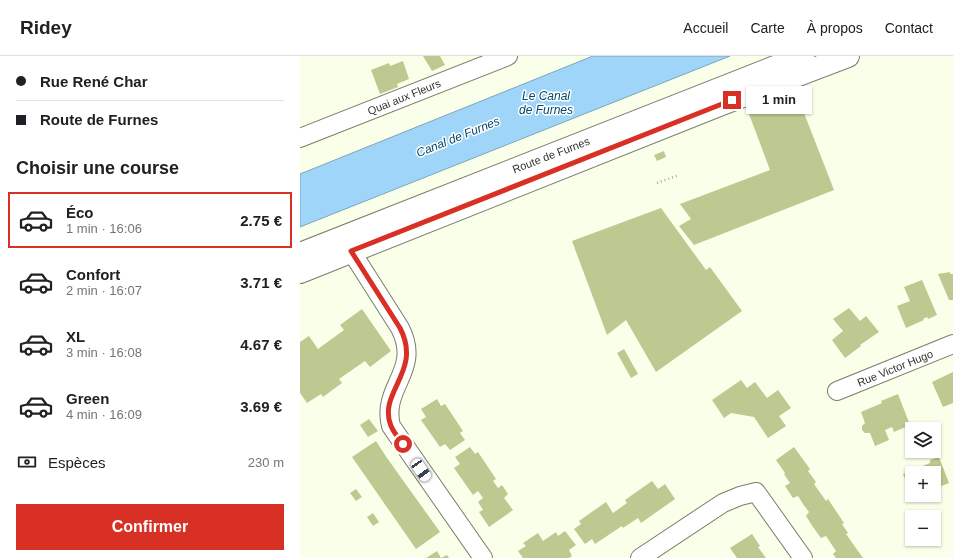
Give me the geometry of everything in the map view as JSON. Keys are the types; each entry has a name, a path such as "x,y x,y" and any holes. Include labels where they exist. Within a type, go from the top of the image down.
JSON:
{"main road":[{"name":"Route de Furnes","path":"300,272 348,244 803,56"},
{"name":"Route de Furnes","path":"300,254 348,244 848,56"}],"street":[{"name":"Quai aux Fleurs","path":"300,138 508,56"},
{"path":"348,244 400,328 406,341 405,369 390,402 389,414 391,426 483,558"},
{"name":"Rue Victor Hugo","path":"837,391 953,344"},
{"path":"640,558 723,502 756,492 803,558"}],"path":[{"path":"657,183 679,175"}],"water":[{"name":"Le Canal de Furnes","path":"593,56 730,56 300,227 300,174"}],"building":[{"path":"423,56 440,56 445,65 432,71"},
{"path":"403,61 409,79 397,84 398,87 380,94 371,70 389,63 390,66"},
{"path":"797,95 834,190 694,245 679,226 691,219 680,204 770,170 749,114"},
{"path":"664,151 666,157 657,161 654,155"},
{"path":"661,208 706,270 710,267 742,311 656,372 626,320 607,335 572,241"},
{"path":"950,272 950,274 953,274 953,300 949,300 938,274"},
{"path":"922,280 937,315 928,319 927,317 923,319 924,320 906,328 897,306 910,301 904,287"},
{"path":"849,308 860,321 866,316 879,332 860,345 861,346 845,358 832,340 843,331 833,319"},
{"path":"362,309 391,351 370,367 365,361 339,379 342,383 323,397 321,394 307,403 300,393 300,342 309,336 318,349 344,330 340,325"},
{"path":"624,349 638,374 631,378 617,353"},
{"path":"953,372 953,403 943,407 932,382"},
{"path":"741,380 747,388 755,382 767,398 778,390 791,408 779,416 786,426 768,438 754,417 731,413 724,418 712,400"},
{"path":"898,394 909,422 905,422 905,427 894,432 892,427 885,430 889,440 875,446 870,433 865,433 862,430 862,426 865,423 861,412 882,403 881,401"},
{"path":"437,399 441,406 445,404 463,431 460,433 465,440 450,450 445,444 440,447 421,420 426,417 421,409"},
{"path":"369,419 378,431 368,437 360,425"},
{"path":"376,441 440,532 416,549 352,457"},
{"path":"470,447 475,454 478,452 496,479 493,481 498,488 502,485 508,494 504,498 513,510 489,527 479,512 483,510 478,502 483,498 478,491 473,495 454,468 460,464 455,457"},
{"path":"794,447 810,469 808,471 816,482 814,484 826,501 828,499 844,523 842,524 848,533 846,534 863,558 836,558 833,554 836,551 826,536 821,538 813,527 806,516 809,512 798,496 793,498 785,486 790,483 776,460"},
{"path":"939,458 949,483 941,486 941,466 923,466 930,463 930,460"},
{"path":"652,481 658,489 665,484 675,499 641,523 638,518 623,528 622,526 595,544 592,539 585,544 574,529 581,524 579,521 606,502 613,513 627,503 625,500"},
{"path":"356,489 362,497 356,501 350,493"},
{"path":"373,513 379,522 373,526 367,517"},
{"path":"565,531 576,545 569,550 572,556 569,558 523,558 518,551 526,546 523,543 538,533 543,541 556,532 558,536"},
{"path":"752,534 760,546 758,547 766,558 737,558 730,548"},
{"path":"437,551 441,558 426,558"},
{"path":"447,555 449,558 441,558"}],"route":[{"path":"403,444 391,426 389,408 393,394 405,369 407,347 406,341 400,328 351,251 732,100"}],"water label":[{"name":"Canal de Furnes","path":"458,137"}]}
